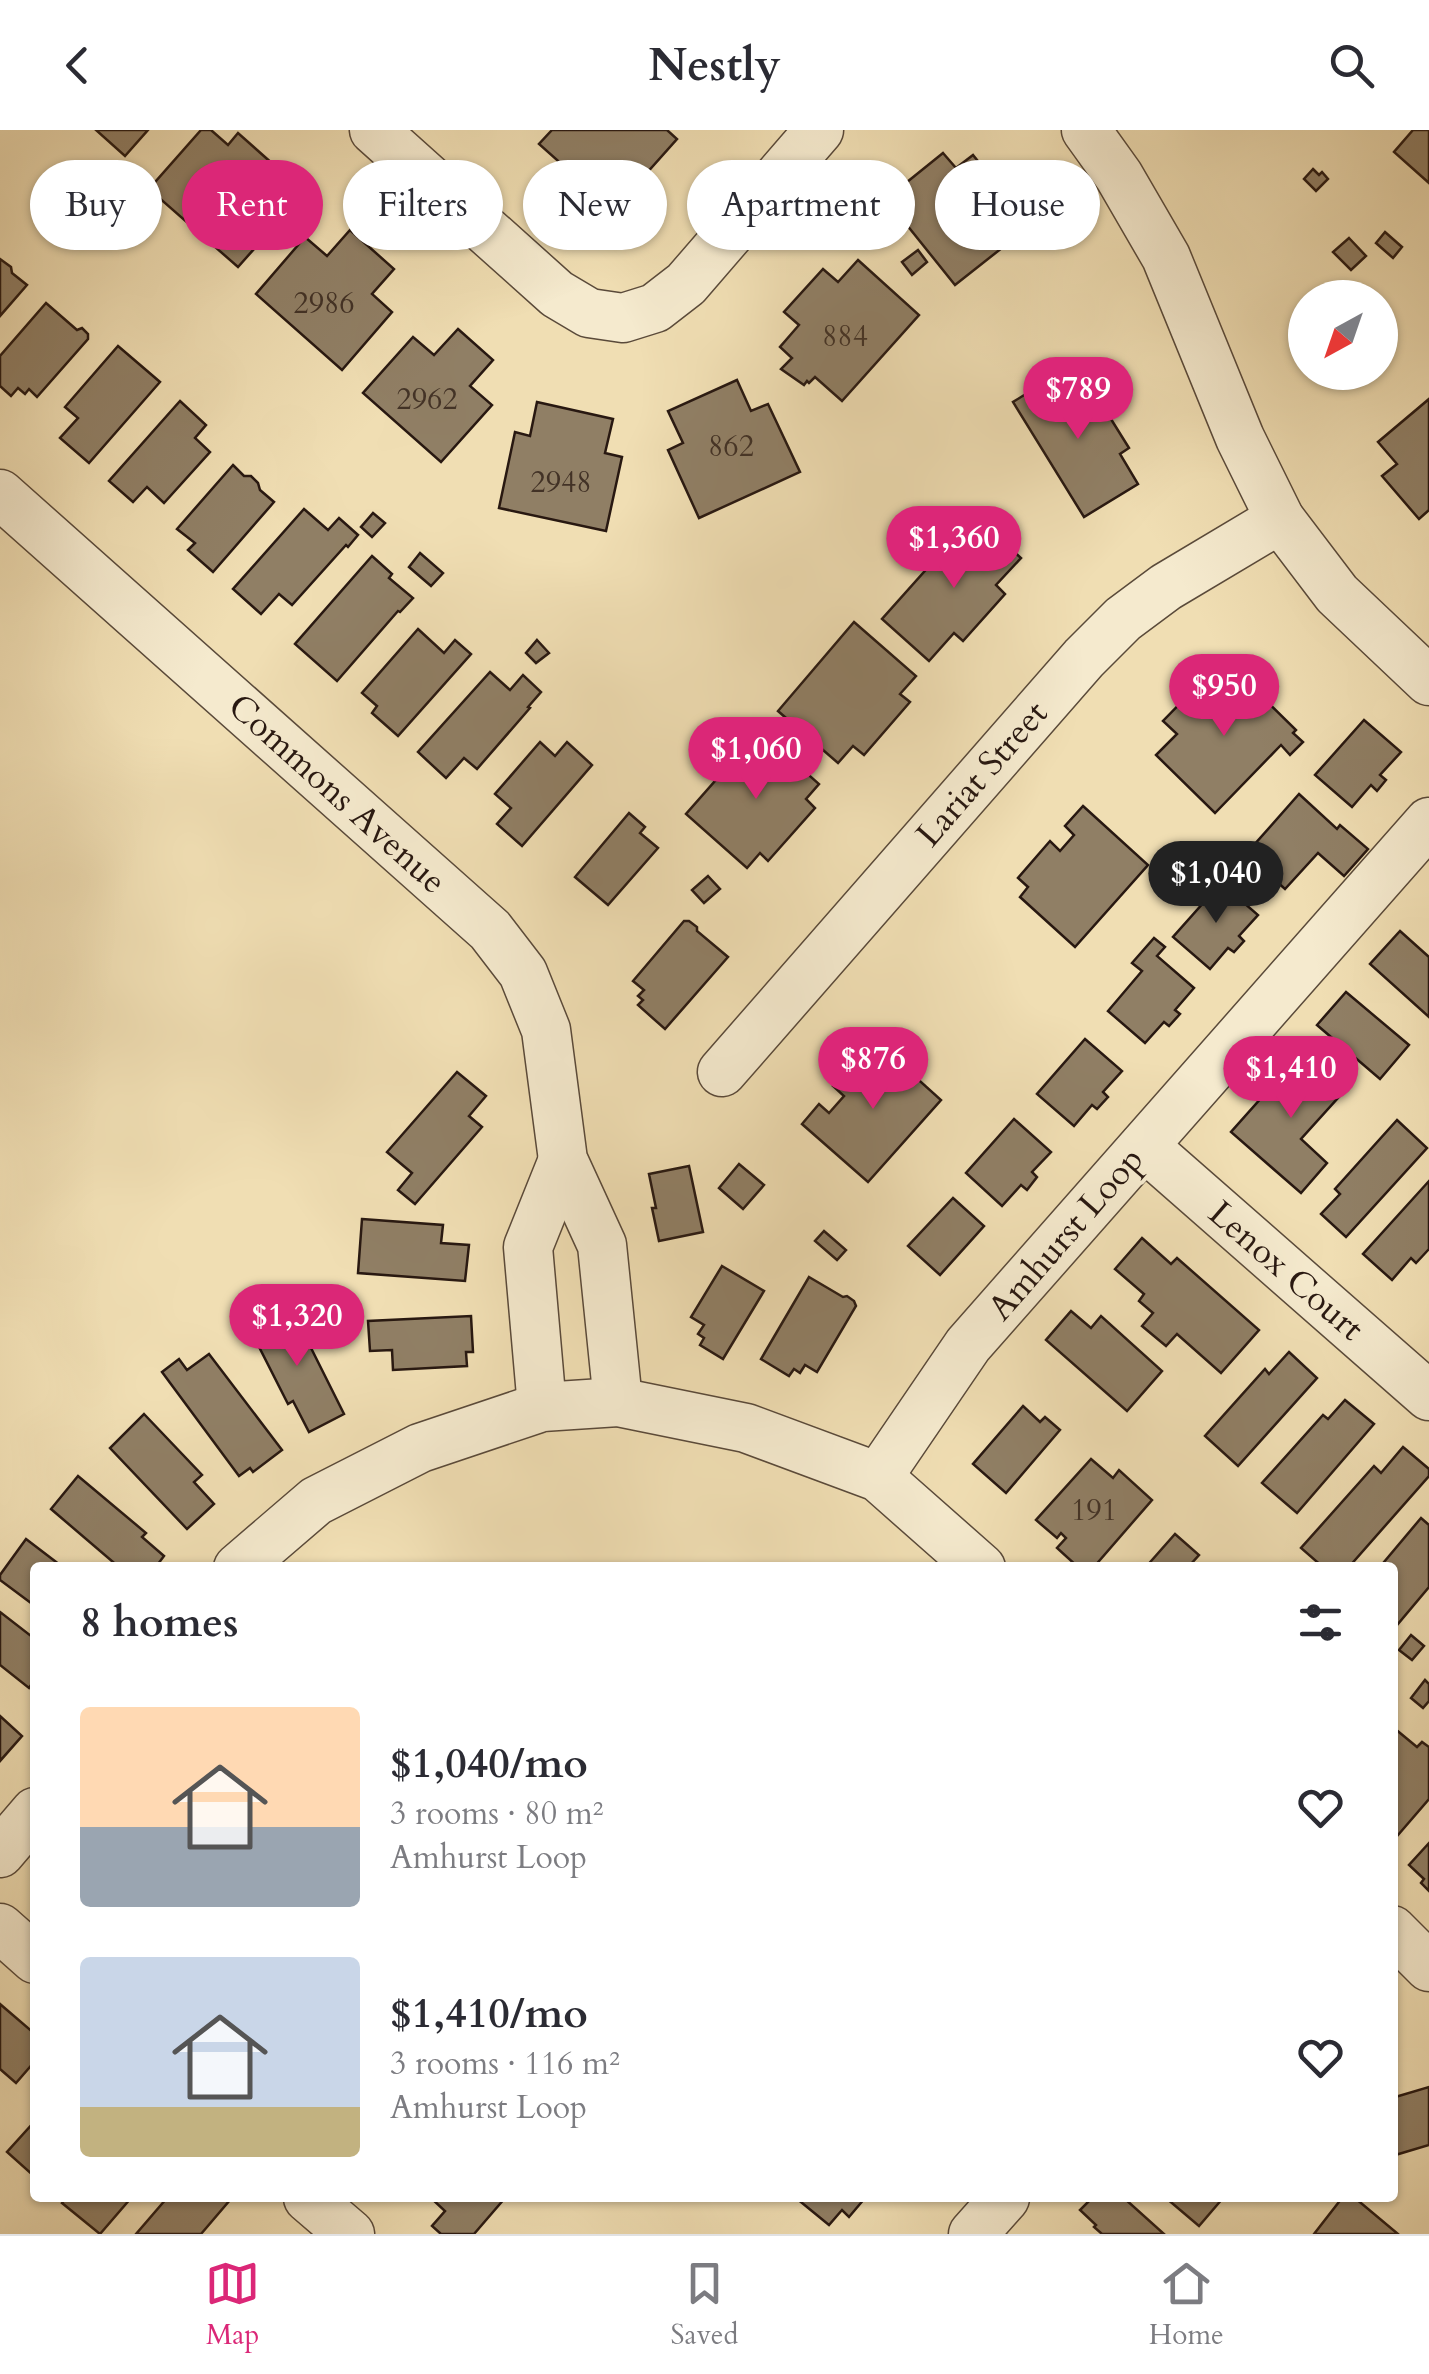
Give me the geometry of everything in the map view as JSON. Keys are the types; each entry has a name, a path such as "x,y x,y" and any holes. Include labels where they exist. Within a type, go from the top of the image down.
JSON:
{"street":[{"path":"374,130 557,294 589,313 623,318 655,308 686,284 819,130"},
{"path":"1086,130 1166,256 1240,438 1280,519 1337,594 1416,670"},
{"name":"Commons Avenue","path":"0,494 490,930 523,973 546,1030 563,1160 602,1245 618,1402"},
{"name":"Lariat Street","path":"722,1072 1084,658 1123,619 1166,588 1280,519"},
{"name":"Amhurst Loop","path":"878,1477 968,1345 1429,822"},
{"name":"Lenox Court","path":"1144,1146 1429,1396"},
{"name":"Commons Avenue","path":"542,1407 528,1247 563,1160"},
{"path":"245,1562 316,1502 420,1448 542,1407 618,1402 746,1428 878,1477 975,1562"},
{"path":"0,1852 30,1818"},
{"path":"0,1928 30,1955"},
{"path":"1398,1936 1429,1967"},
{"path":"313,2202 350,2234"},
{"path":"973,2234 1001,2202"}],"building":[{"path":"96,130 148,130 125,156"},
{"path":"201,130 211,130 228,145 238,133 268,160 182,160 182,218 162,200 162,174"},
{"path":"552,130 667,130 677,139 658,160 557,160 539,144"},
{"path":"1413,130 1429,130 1429,183 1394,152"},
{"path":"943,153 949,160 935,160 935,250 999,250 955,285 915,235 915,176"},
{"path":"1313,169 1328,179 1316,191 1304,179"},
{"path":"1385,232 1402,247 1393,258 1376,243"},
{"path":"343,238 343,250 373,250 394,269 372,294 392,312 342,370 256,294 294,250 320,250 327,256"},
{"path":"1349,238 1366,256 1351,270 1333,252"},
{"path":"219,250 253,250 238,267"},
{"path":"918,250 927,262 912,275 902,262"},
{"path":"0,259 27,285 0,316"},
{"path":"858,260 919,315 842,401 815,377 804,385 781,369 792,358 780,347 799,325 784,312 823,269 838,282"},
{"path":"46,303 77,330 82,328 88,339 37,397 29,389 25,394 18,388 11,396 0,386 0,356"},
{"path":"458,329 493,360 470,386 492,405 441,462 363,393 413,337 434,355"},
{"path":"118,346 160,382 89,463 60,438 78,418 65,407"},
{"path":"1066,369 1086,401 1096,395 1129,448 1120,454 1138,484 1084,517 1013,402"},
{"path":"737,380 751,411 768,404 800,472 699,518 668,450 683,443 668,411"},
{"path":"1429,399 1429,510 1419,519 1382,476 1397,464 1378,442"},
{"path":"180,401 206,425 195,438 210,452 164,503 147,487 133,502 109,481"},
{"path":"537,402 613,419 605,453 622,457 606,531 499,508 515,432 530,436"},
{"path":"233,465 244,476 251,476 274,502 213,572 188,550 195,543 177,529"},
{"path":"304,509 328,530 339,518 358,535 292,605 279,594 261,614 233,589"},
{"path":"373,513 385,523 372,537 361,527"},
{"path":"974,516 1021,558 996,585 1005,594 963,641 954,633 929,661 882,619"},
{"path":"420,553 443,573 431,586 409,567"},
{"path":"372,556 392,574 389,578 413,598 337,681 295,644"},
{"path":"854,622 916,676 900,694 910,702 864,755 853,746 838,763 778,711"},
{"path":"418,629 444,653 455,640 471,654 398,736 372,713 377,706 362,693"},
{"path":"537,640 549,653 536,663 526,653"},
{"path":"490,672 510,690 523,675 541,692 477,769 464,758 446,778 418,752"},
{"path":"1238,673 1296,730 1293,733 1303,742 1290,755 1281,745 1215,813 1156,755 1177,734 1163,721 1203,680 1217,694"},
{"path":"1364,720 1401,752 1380,775 1386,780 1377,791 1371,785 1352,807 1315,775"},
{"path":"759,731 819,784 806,799 815,808 768,861 760,853 747,868 686,814"},
{"path":"540,742 555,756 567,742 592,765 522,846 497,824 511,808 495,794"},
{"path":"1299,794 1337,829 1340,825 1368,849 1344,876 1318,853 1285,889 1246,854"},
{"path":"1083,806 1148,865 1075,947 1020,897 1028,887 1018,878 1050,841 1060,851 1074,835 1065,826"},
{"path":"629,813 645,827 640,833 658,848 608,905 575,877"},
{"path":"708,876 720,889 704,903 692,890"},
{"path":"1221,883 1258,915 1239,936 1244,941 1234,952 1228,948 1210,969 1173,937"},
{"path":"684,921 697,927 728,957 665,1029 638,1005 643,1000 638,996 644,990 633,981"},
{"path":"1400,931 1429,957 1429,1017 1370,964"},
{"path":"1154,938 1165,947 1157,956 1194,988 1175,1010 1180,1014 1169,1026 1164,1022 1145,1043 1108,1011 1142,971 1132,963"},
{"path":"1346,992 1409,1045 1380,1079 1317,1025"},
{"path":"1085,1039 1122,1071 1103,1092 1108,1097 1097,1109 1092,1105 1074,1126 1037,1094"},
{"path":"881,1046 941,1100 868,1182 802,1124 819,1104 829,1113 844,1096 833,1086 864,1051 871,1057"},
{"path":"1303,1051 1346,1089 1301,1139 1327,1163 1301,1193 1231,1132"},
{"path":"457,1072 486,1096 469,1116 482,1127 415,1204 398,1190 412,1173 387,1152"},
{"path":"1014,1119 1051,1152 1032,1172 1037,1177 1027,1190 1021,1185 1002,1206 966,1173"},
{"path":"1397,1120 1427,1148 1346,1237 1321,1214 1340,1194 1335,1189"},
{"path":"739,1164 764,1185 743,1209 719,1188"},
{"path":"689,1166 703,1232 659,1241 649,1174"},
{"path":"1429,1181 1429,1249 1416,1263 1411,1258 1392,1280 1363,1254"},
{"path":"953,1198 984,1226 940,1275 908,1246"},
{"path":"362,1219 443,1225 441,1243 469,1245 465,1281 358,1273"},
{"path":"824,1231 846,1250 837,1260 815,1241"},
{"path":"1142,1238 1171,1264 1177,1258 1259,1330 1221,1373 1177,1334 1166,1346 1142,1326 1153,1313 1139,1301 1144,1294 1115,1269"},
{"path":"722,1266 764,1291 723,1359 700,1345 704,1338 698,1334 704,1325 691,1317"},
{"path":"809,1277 847,1296 856,1306 817,1372 805,1365 800,1373 794,1369 789,1376 761,1359"},
{"path":"291,1308 344,1414 309,1432 293,1401 288,1404 250,1329"},
{"path":"1071,1311 1091,1328 1101,1316 1162,1371 1127,1411 1046,1340"},
{"path":"471,1316 473,1352 466,1352 467,1366 393,1370 392,1350 370,1351 368,1321"},
{"path":"1289,1352 1317,1378 1238,1466 1205,1436 1265,1369 1269,1374"},
{"path":"209,1354 282,1450 253,1472 250,1468 239,1476 162,1372 179,1359 187,1370"},
{"path":"1345,1400 1374,1424 1297,1513 1262,1483 1323,1415 1328,1419"},
{"path":"1023,1406 1040,1422 1045,1417 1060,1430 1006,1493 973,1464"},
{"path":"144,1414 202,1475 194,1482 214,1504 187,1529 110,1448"},
{"path":"1403,1447 1429,1469 1429,1476 1353,1562 1317,1562 1301,1548 1374,1466 1381,1473"},
{"path":"1091,1459 1113,1478 1119,1470 1152,1500 1098,1562 1072,1562 1057,1548 1066,1538 1061,1533 1057,1538 1036,1520"},
{"path":"78,1476 146,1533 142,1537 164,1556 160,1562 113,1562 51,1509"},
{"path":"1421,1518 1429,1525 1429,1587 1398,1624 1398,1562 1384,1562"},
{"path":"1175,1534 1199,1555 1193,1562 1150,1562"},
{"path":"26,1539 56,1562 30,1562 30,1602 0,1580"},
{"path":"0,1612 30,1635 29,1688 0,1665"},
{"path":"1411,1635 1424,1646 1412,1660 1399,1650"},
{"path":"1425,1680 1429,1684 1429,1701 1423,1708 1411,1698"},
{"path":"0,1716 22,1736 0,1761"},
{"path":"1398,1731 1417,1747 1422,1742 1429,1747 1429,1799 1398,1835"},
{"path":"1429,1843 1429,1891 1421,1883 1424,1879 1409,1865"},
{"path":"0,2004 30,2030 30,2067 16,2083 0,2069"},
{"path":"1429,2087 1429,2145 1398,2154 1398,2096"},
{"path":"30,2127 30,2173 7,2152"},
{"path":"63,2202 128,2202 100,2234"},
{"path":"164,2202 228,2202 201,2234 136,2234"},
{"path":"435,2202 502,2202 474,2234 441,2234 432,2226 445,2211"},
{"path":"801,2202 862,2202 849,2217 842,2210 829,2225"},
{"path":"1088,2202 1128,2202 1164,2234 1102,2234 1080,2210"},
{"path":"1171,2202 1220,2202 1199,2226"},
{"path":"1339,2202 1360,2202 1398,2234 1314,2234"}]}
